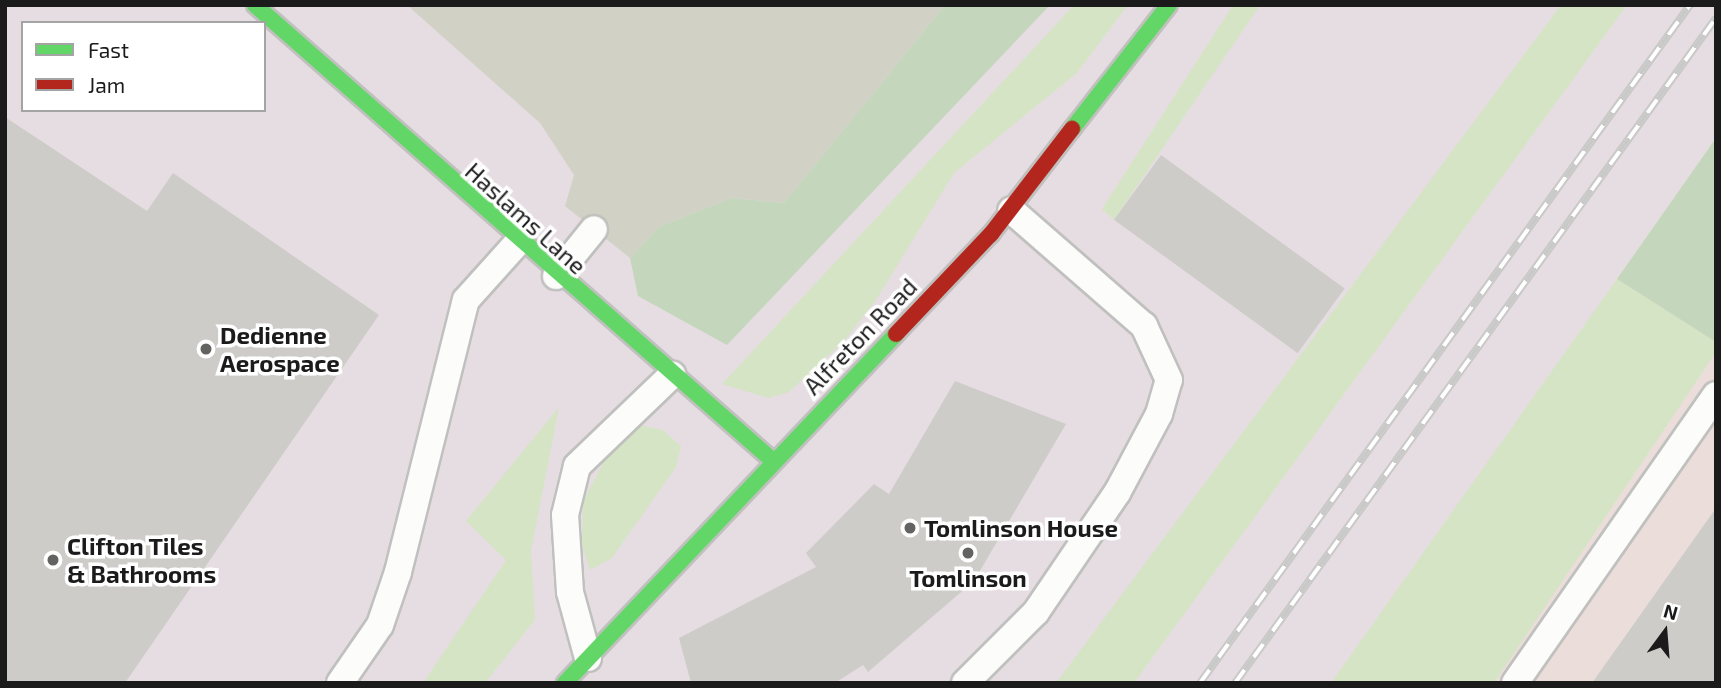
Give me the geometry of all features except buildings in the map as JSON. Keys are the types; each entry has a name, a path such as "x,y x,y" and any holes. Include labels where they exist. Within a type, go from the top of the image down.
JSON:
{"street":[{"name":"Haslams Lane","path":"255,5 556,276 772,460"},
{"name":"Alfreton Road","path":"565,683 772,460 1011,210 1169,5"}],"lane":[{"path":"965,683 1036,612 1117,493 1159,414 1169,380 1144,326 1011,210"},
{"path":"556,276 594,229"},
{"path":"340,683 380,625 398,572 466,300 519,241"},
{"path":"588,658 570,592 567,540 577,466 672,375"},
{"path":"1516,683 1716,395"}],"shaded area":[{"path":"5,5 1716,5 1716,138 1617,279 1360,683 5,683"},
{"path":"407,5 945,5 784,203 731,198 659,227 630,258 565,206 574,175 540,123"},
{"path":"1716,138 1716,683 1360,683 1617,279"}],"green space":[{"path":"945,5 1050,5 727,345 638,296 630,258 659,227 731,198 784,203"},
{"path":"1074,5 1128,5 1077,73 954,173 876,300 844,341 789,392 768,398 722,384"},
{"path":"1233,5 1260,5 1114,220 1102,209"},
{"path":"1561,5 1627,5 1134,683 1056,683"},
{"path":"1716,138 1716,342 1617,279"},
{"path":"1617,279 1716,342 1716,352 1494,683 1331,683"},
{"path":"559,407 531,551 535,620 485,683 423,683 506,560 466,521"},
{"path":"643,426 663,430 681,446 676,467 612,558 590,570 582,545 583,501 617,437"}],"railway":[{"path":"1200,683 1690,5"},
{"path":"1235,683 1716,18"}],"traffic: fast":[{"path":"255,5 772,460"},
{"path":"1072,129 1169,5"},
{"path":"565,683 896,334"}],"traffic: jam":[{"path":"896,334 991,234 1072,129"}],"place":[{"name":"Dedienne Aerospace","path":"206,349"},
{"name":"Tomlinson House","path":"910,528"},
{"name":"Tomlinson","path":"968,553"},
{"name":"Clifton Tiles & Bathrooms","path":"53,560"}]}
